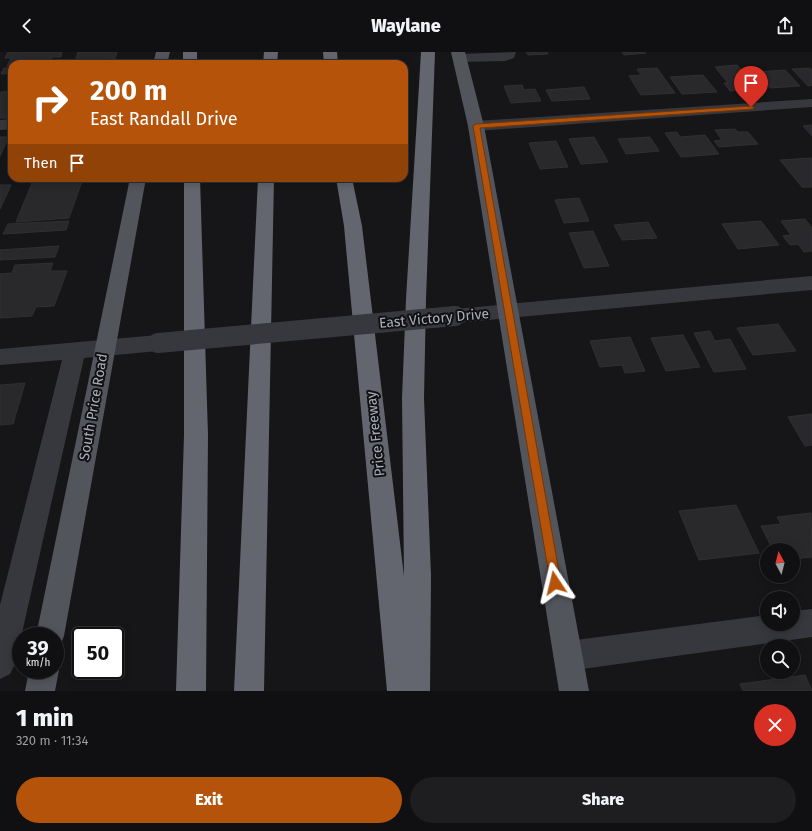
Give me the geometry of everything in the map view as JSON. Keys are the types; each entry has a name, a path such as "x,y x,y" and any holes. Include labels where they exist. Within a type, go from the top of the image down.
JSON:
{"highway":[{"path":"414,691 417,561 414,433 419,223 425,132 428,52"},
{"path":"191,691 196,434 192,182"},
{"path":"249,691 266,182"},
{"name":"Price Freeway","path":"345,182 353,226 402,691"}],"main road":[{"path":"459,55 476,126 574,691"},
{"name":"South Price Road","path":"52,627 104,348 137,182"},
{"path":"40,691 42,679"}],"street":[{"path":"459,55 505,57 509,55 509,52"},
{"path":"476,126 812,103"},
{"name":"East Victory Drive","path":"0,357 812,283"},
{"name":"South Price Road","path":"0,664 75,351"},
{"path":"568,656 812,623"}],"building":[{"path":"8,52 62,52 61,57 52,57 51,60 10,60 11,58 5,58"},
{"path":"78,52 117,52 115,59 76,60"},
{"path":"526,52 547,52 548,54 528,55"},
{"path":"622,52 645,52 646,53 624,55"},
{"path":"737,65 757,89 730,91 724,83 728,83 715,67"},
{"path":"4,68 8,68 8,73 1,74"},
{"path":"657,68 675,93 641,95 629,76 641,75 637,69"},
{"path":"810,68 812,70 812,85 808,86 792,69"},
{"path":"785,70 800,86 770,88 756,72"},
{"path":"703,75 717,92 682,94 670,77"},
{"path":"522,85 524,90 535,89 541,101 511,103 504,86"},
{"path":"584,87 590,99 552,101 546,90"},
{"path":"8,91 8,118 0,118 1,92"},
{"path":"812,125 812,136 803,126"},
{"path":"735,129 738,132 748,132 758,144 719,147 714,141 722,140 715,130"},
{"path":"677,132 680,137 705,135 719,154 681,157 665,133"},
{"path":"0,137 8,137 8,139 0,156"},
{"path":"594,137 608,162 581,164 569,139"},
{"path":"650,137 659,151 626,154 618,139"},
{"path":"556,141 568,167 540,169 529,143"},
{"path":"812,158 812,187 802,187 780,160"},
{"path":"82,182 69,218 16,222 32,183"},
{"path":"0,185 11,185 0,209"},
{"path":"579,198 589,221 564,223 555,200"},
{"path":"805,219 812,228 812,251 804,252 798,244 790,245 783,236 791,235 781,221"},
{"path":"69,221 66,230 3,234 8,224"},
{"path":"761,221 779,245 738,249 722,224"},
{"path":"648,222 657,238 622,240 614,225"},
{"path":"593,231 609,266 584,268 569,233"},
{"path":"59,246 55,257 0,260 0,250"},
{"path":"53,263 50,271 67,271 54,306 36,307 32,316 0,318 0,274 12,273 15,265"},
{"path":"778,324 796,351 753,355 737,328"},
{"path":"710,331 715,341 730,339 746,369 714,372 694,333"},
{"path":"683,335 700,367 666,371 651,338"},
{"path":"630,337 645,371 625,373 622,365 600,367 590,341"},
{"path":"25,383 13,424 0,425 0,385"},
{"path":"812,414 812,445 805,446 788,417"},
{"path":"736,505 759,553 699,560 679,511"},
{"path":"811,513 812,557 800,558 800,543 770,543 761,526 781,524 777,517"},
{"path":"805,675 812,691 743,691 740,684 776,679 800,679 800,676"}],"route":[{"path":"555,583 476,126 751,107"}]}
